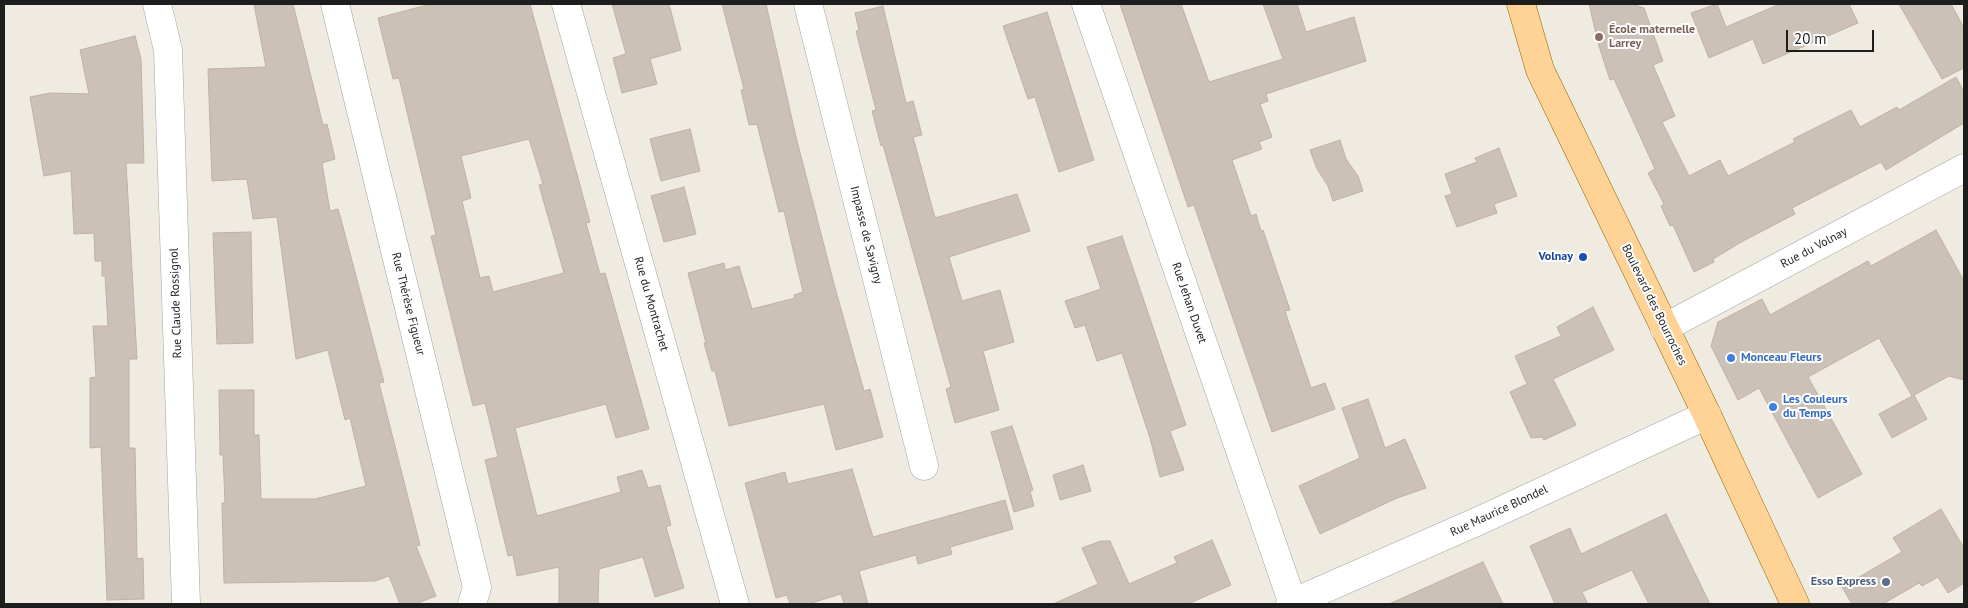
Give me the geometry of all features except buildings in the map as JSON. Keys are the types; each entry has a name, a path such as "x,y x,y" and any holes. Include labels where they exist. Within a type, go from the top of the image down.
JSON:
{"main road":[{"name":"Boulevard des Bourroches","path":"1521,4 1540,70 1707,415 1795,604"}],"street":[{"name":"Rue Claude Rossignol","path":"157,4 168,50 186,604"},
{"name":"Rue Thérèse Figueur","path":"335,4 477,587 472,604"},
{"name":"Rue du Montrachet","path":"566,4 735,604"},
{"name":"Impasse de Savigny","path":"808,4 924,466"},
{"name":"Rue Jehan Duvet","path":"1086,4 1292,604"},
{"name":"Rue du Volnay","path":"1664,328 1961,177"},
{"name":"Rue Maurice Blondel","path":"1292,604 1483,519 1707,415"}],"place":[{"name":"École maternelle Larrey","path":"1599,37"},
{"name":"Volnay","path":"1583,257"},
{"name":"Monceau Fleurs","path":"1731,358"},
{"name":"Les Couleurs du Temps","path":"1773,407"},
{"name":"Esso Express","path":"1886,582"}]}
